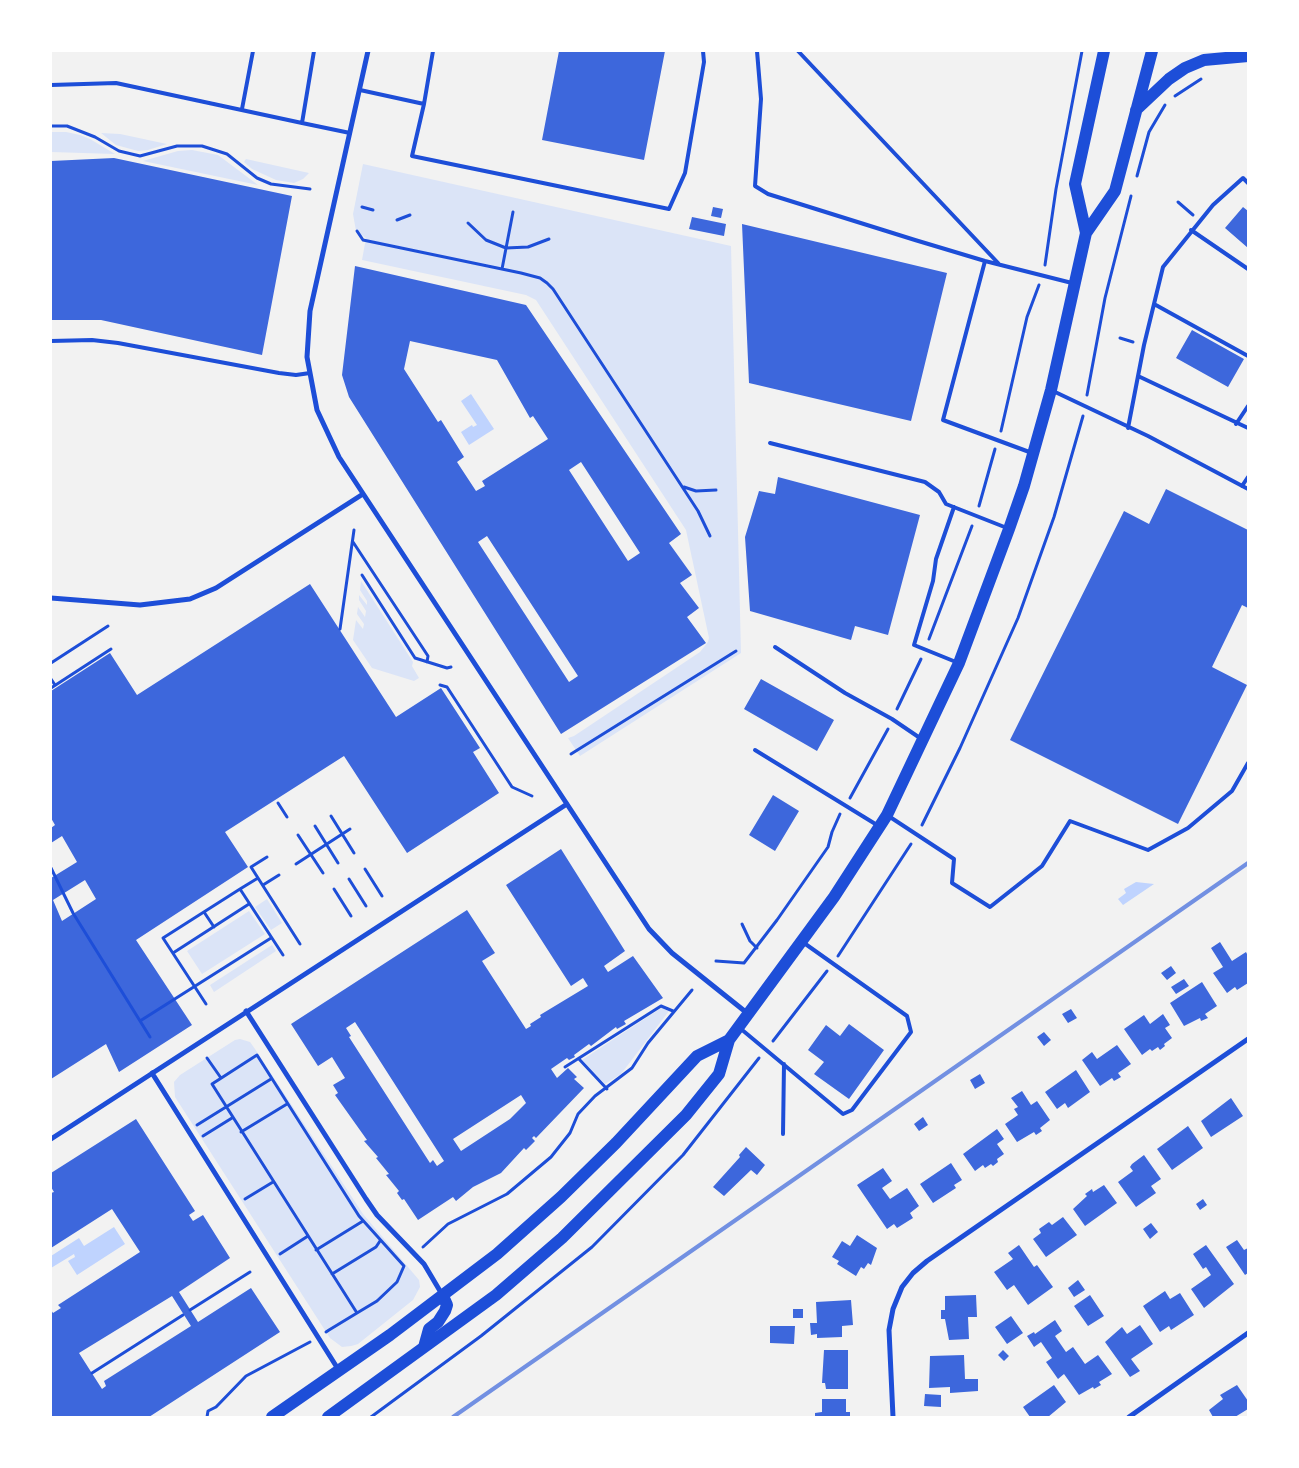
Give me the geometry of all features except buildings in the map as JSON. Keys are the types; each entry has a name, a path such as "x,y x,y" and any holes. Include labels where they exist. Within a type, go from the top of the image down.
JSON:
{"main road":[{"path":"1086,233 1075,184 1104,51"},
{"path":"328,1417 511,1282 562,1238 686,1115 719,1074 729,1040 738,1026 802,941 887,815 924,741 959,664 1009,529 1034,453 1051,390 1086,233 1115,191 1152,51"},
{"path":"1136,110 1169,79 1185,68 1204,60 1248,56"},
{"path":"272,1417 443,1296 497,1254 561,1197 616,1143 698,1056 729,1040"},
{"path":"424,1347 429,1329 438,1322 447,1305 443,1296"}],"street":[{"path":"368,51 310,311 307,357 317,410 339,458 648,929 672,953 747,1013"},
{"path":"51,598 140,605 190,599 216,588 363,494"},
{"path":"51,1139 567,804"},
{"path":"246,1011 366,1198 382,1221 424,1264 443,1296"},
{"path":"893,1417 889,1330 893,1309 902,1287 926,1261 1248,1039"},
{"path":"152,1073 338,1369"},
{"path":"1129,1417 1248,1334"}],"lane":[{"path":"242,110 253,51"},
{"path":"302,123 314,51"},
{"path":"433,51 424,104 412,156 669,209 685,173 704,62 703,51"},
{"path":"757,51 761,100 755,186 768,194 985,261 1074,284"},
{"path":"798,51 1000,265"},
{"path":"51,85 116,83 350,133"},
{"path":"360,90 424,104"},
{"path":"1128,428 1163,267 1213,205 1242,178 1248,183"},
{"path":"1192,230 1248,270"},
{"path":"985,261 943,420 1034,453"},
{"path":"1154,304 1248,356"},
{"path":"51,340 109,342 279,373 296,375 310,373"},
{"path":"1138,376 1236,424 1248,428"},
{"path":"1051,390 1248,489"},
{"path":"1236,424 1248,406"},
{"path":"770,444 925,482 939,492 946,504 1009,529"},
{"path":"1242,486 1248,477"},
{"path":"954,507 936,559 933,581 914,646 959,664"},
{"path":"775,647 845,693 892,719 924,741"},
{"path":"755,750 879,827"},
{"path":"887,815 954,859 952,883 990,906 1042,866 1070,821 1148,850 1188,828 1232,791 1248,763"},
{"path":"738,1026 843,1114 852,1110 911,1032 908,1016 802,941"},
{"path":"782,1134 784,1064"}],"path":[{"path":"1048,249 1056,188 1082,51"},
{"path":"1173,98 1203,79"},
{"path":"1134,185 1149,132 1166,103"},
{"path":"51,126 67,126 95,137 119,151 140,156 177,146 202,146 227,154 257,178 271,184 310,189"},
{"path":"1089,383 1105,298 1132,194"},
{"path":"1178,202 1191,214"},
{"path":"362,207 373,210"},
{"path":"502,270 513,212"},
{"path":"397,220 410,215"},
{"path":"468,223 486,240 506,248 528,247 549,239"},
{"path":"357,230 363,240 540,278 553,289 682,486 703,520 710,536"},
{"path":"1004,423 1027,317"},
{"path":"1120,338 1136,343"},
{"path":"924,821 960,748 1018,618 1054,517 1083,419"},
{"path":"981,500 996,448"},
{"path":"682,486 696,491 716,490"},
{"path":"900,704 925,651 972,525"},
{"path":"340,629 354,530"},
{"path":"353,542 428,656 427,662"},
{"path":"362,574 415,658 447,668 451,666"},
{"path":"51,663 108,626"},
{"path":"51,679 53,686 112,649"},
{"path":"571,754 736,651"},
{"path":"440,685 446,687 512,788 532,796"},
{"path":"855,790 887,730"},
{"path":"278,803 287,817"},
{"path":"716,961 744,963 757,948 828,847 840,814"},
{"path":"330,816 354,852"},
{"path":"315,826 338,863"},
{"path":"296,864 350,829"},
{"path":"298,835 323,873"},
{"path":"840,953 910,846"},
{"path":"268,857 251,867 300,944"},
{"path":"51,868 73,913 150,1037"},
{"path":"365,869 382,896"},
{"path":"262,885 279,875"},
{"path":"206,1004 163,938 258,878"},
{"path":"349,879 366,906"},
{"path":"240,889 283,955"},
{"path":"334,889 351,916"},
{"path":"173,953 249,904"},
{"path":"204,912 214,927"},
{"path":"742,924 750,941 757,948"},
{"path":"140,1022 271,938"},
{"path":"772,1044 825,973"},
{"path":"423,1247 448,1224 507,1194 552,1157 565,1141 578,1114 595,1096 607,1089 632,1068 692,990"},
{"path":"565,1068 661,1006 674,1011"},
{"path":"329,1330 357,1313 388,1292 397,1282 404,1266 363,1221 257,1055 212,1084 357,1313"},
{"path":"207,1058 221,1078"},
{"path":"579,1059 607,1089"},
{"path":"196,1125 271,1078"},
{"path":"241,1132 287,1104"},
{"path":"203,1136 232,1118"},
{"path":"244,1200 273,1182"},
{"path":"316,1250 363,1221"},
{"path":"280,1254 308,1236"},
{"path":"332,1274 376,1247 380,1241"},
{"path":"190,1310 250,1272"},
{"path":"92,1373 184,1314"},
{"path":"207,1417 208,1411 216,1407 246,1376 306,1344"}],"shaded area":[{"path":"51,132 66,132 80,135 115,154 51,152"},
{"path":"101,133 120,134 167,144 138,151 116,145"},
{"path":"192,150 218,155 258,185 143,161 178,151"},
{"path":"246,159 309,173 303,179 294,183 276,180 252,169 244,162"},
{"path":"363,164 731,246 741,653 580,756 568,738 574,736 700,652 708,642 709,638 686,530 536,300 526,295 362,260 366,238 356,231 353,214"},
{"path":"361,581 413,662 412,666 419,678 414,681 372,668 353,640 356,620 363,629 364,624 357,614 358,607 365,617 366,611 359,600 359,595 367,605 367,601 360,590"},
{"path":"267,899 282,923 271,930 255,907"},
{"path":"249,911 265,934 202,974 187,951"},
{"path":"272,945 276,951 214,992 210,985"},
{"path":"661,1008 669,1011 621,1074 605,1084 582,1060"},
{"path":"240,1039 250,1042 363,1214 419,1280 420,1287 413,1300 358,1344 342,1347 330,1338 175,1097 174,1082 180,1075 235,1040"}],"water":[{"path":"471,394 494,429 469,445 461,432 472,425 473,427 477,425 461,401"},
{"path":"1136,882 1154,884 1123,905 1118,899 1126,893 1124,889"},
{"path":"114,1227 125,1244 77,1275 68,1261 75,1257 74,1254 51,1268 51,1256 79,1238 84,1246"}],"railway":[{"path":"453,1417 1248,863"}]}
